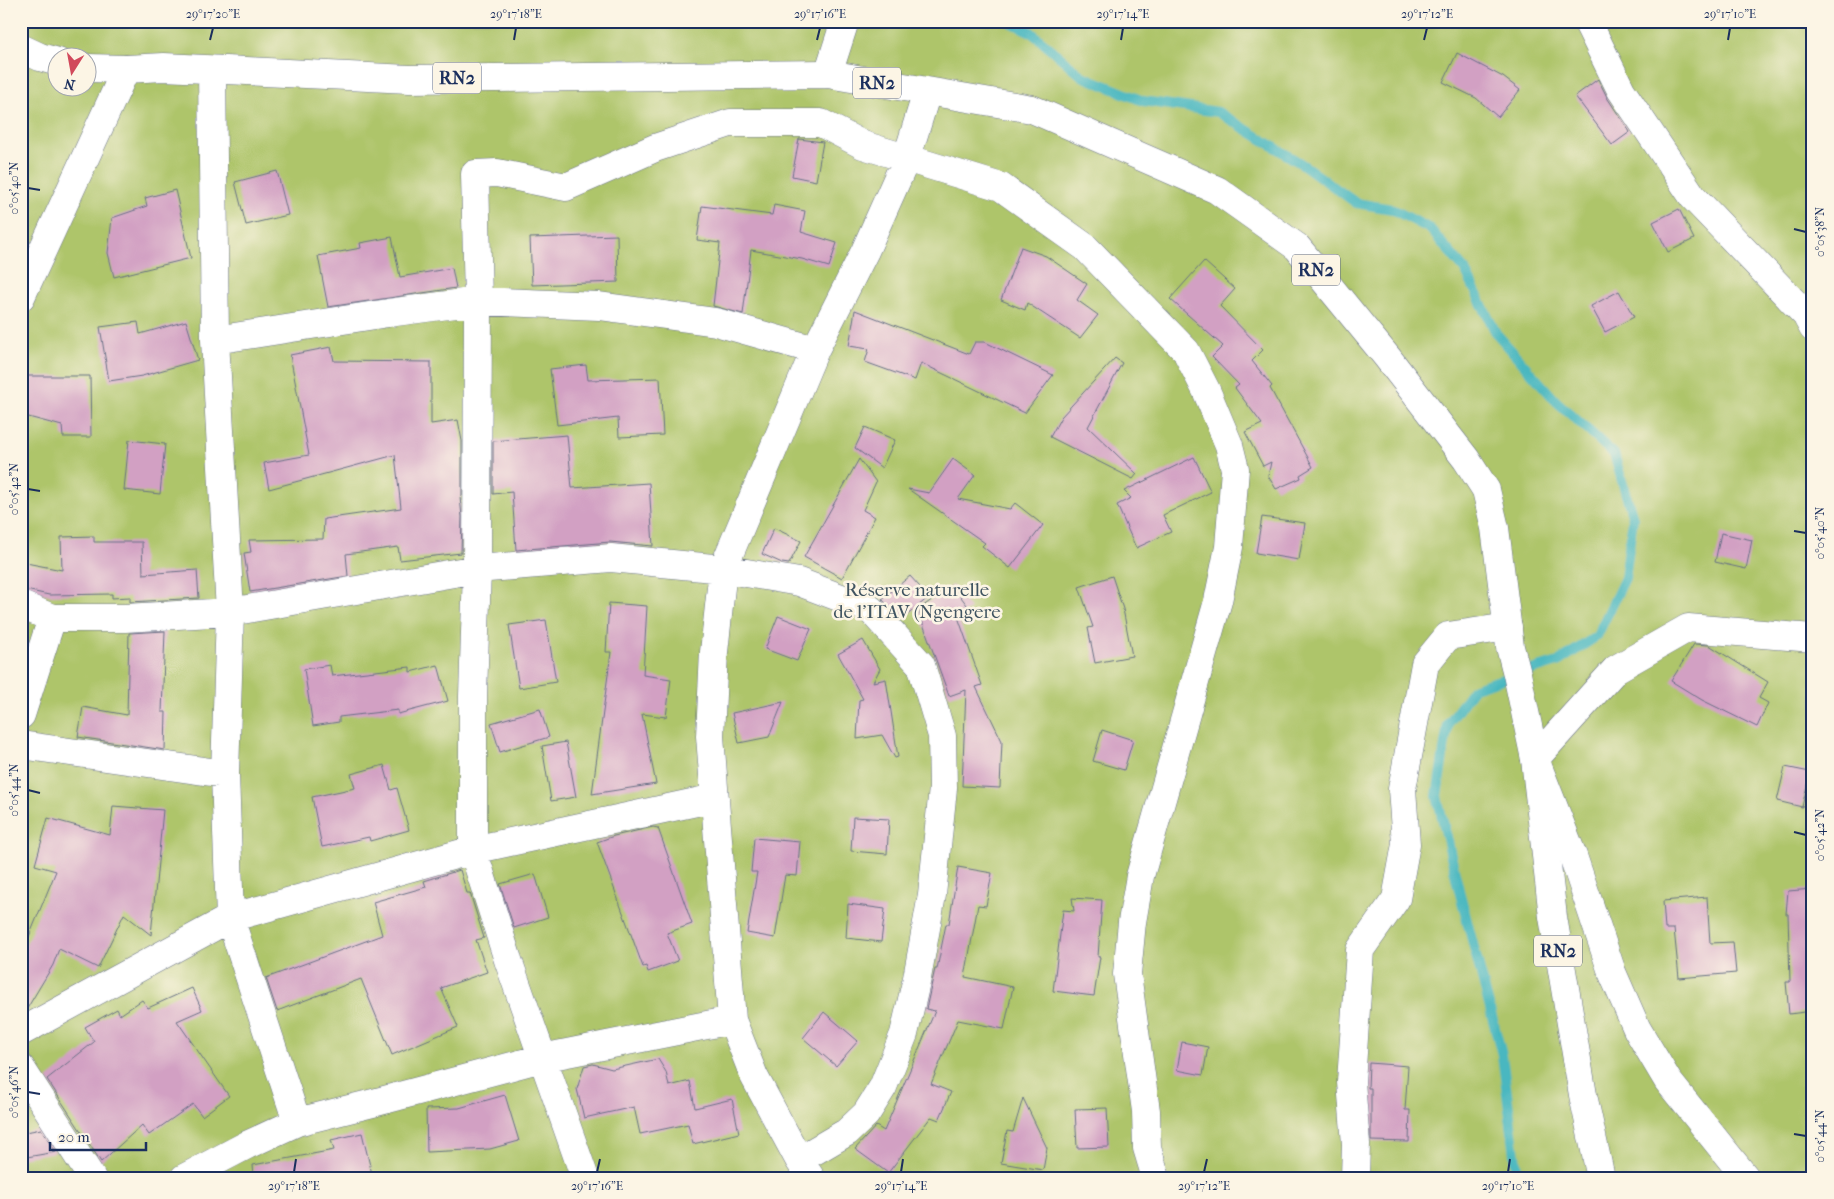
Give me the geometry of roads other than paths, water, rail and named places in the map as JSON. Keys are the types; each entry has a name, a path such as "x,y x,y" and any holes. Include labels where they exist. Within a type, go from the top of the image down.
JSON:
{"main road":[{"path":"828,74 845,21"},
{"path":"1588,22 1621,90 1693,197 1806,315 1813,328"},
{"path":"21,48 48,59"},
{"name":"RN2","path":"98,68 164,67 409,78 828,74 1032,109 1217,190 1297,247 1387,356 1466,459 1486,490 1496,528 1509,637 1535,759 1553,917 1583,1095 1600,1178"},
{"path":"21,297 126,69"},
{"path":"212,70 215,340 230,612 225,774 230,918 297,1122"},
{"path":"21,605 52,618 125,618 230,612 477,569 611,558 723,569 799,582 870,609 921,665 942,736 943,788 932,895 917,978 904,1034 882,1087 866,1114 805,1169 754,1076 732,1020 710,736 714,652 723,569 815,350 865,251 907,158 927,92"},
{"path":"585,1178 542,1058 472,850 473,696 477,569 478,302 475,174 497,173 566,187 655,148 730,123 821,123 863,145 1001,186 1085,247 1186,351 1206,390 1229,445 1236,469 1230,547 1218,601 1140,876 1132,922 1127,974 1146,1111 1147,1148 1156,1178"},
{"path":"215,340 388,313 478,302 600,306 716,322 815,350"},
{"path":"21,715 52,618"},
{"path":"1746,1178 1668,1081 1637,1029 1612,972 1573,856 1535,759 1616,668 1688,628 1813,638"},
{"path":"1355,1178 1356,1144 1351,1082 1360,950 1396,899 1406,844 1402,789 1425,664 1448,636 1509,637"},
{"path":"21,745 225,774"},
{"path":"21,1032 230,918 472,850 715,798"},
{"path":"184,1178 247,1145 297,1122 542,1058 732,1020"},
{"path":"21,1068 92,1178"}],"waterway":[{"path":"1008,21 1031,32 1082,76 1143,101 1218,112 1305,166 1356,203 1392,209 1430,229 1465,270 1496,333 1556,401 1614,454 1633,518 1625,578 1597,636 1558,662 1474,688 1448,724 1437,796 1459,890 1502,1055 1518,1178"}],"park label":[{"name":"Réserve naturelle de l'ITAV (Ngengere","path":"917,600"}]}
